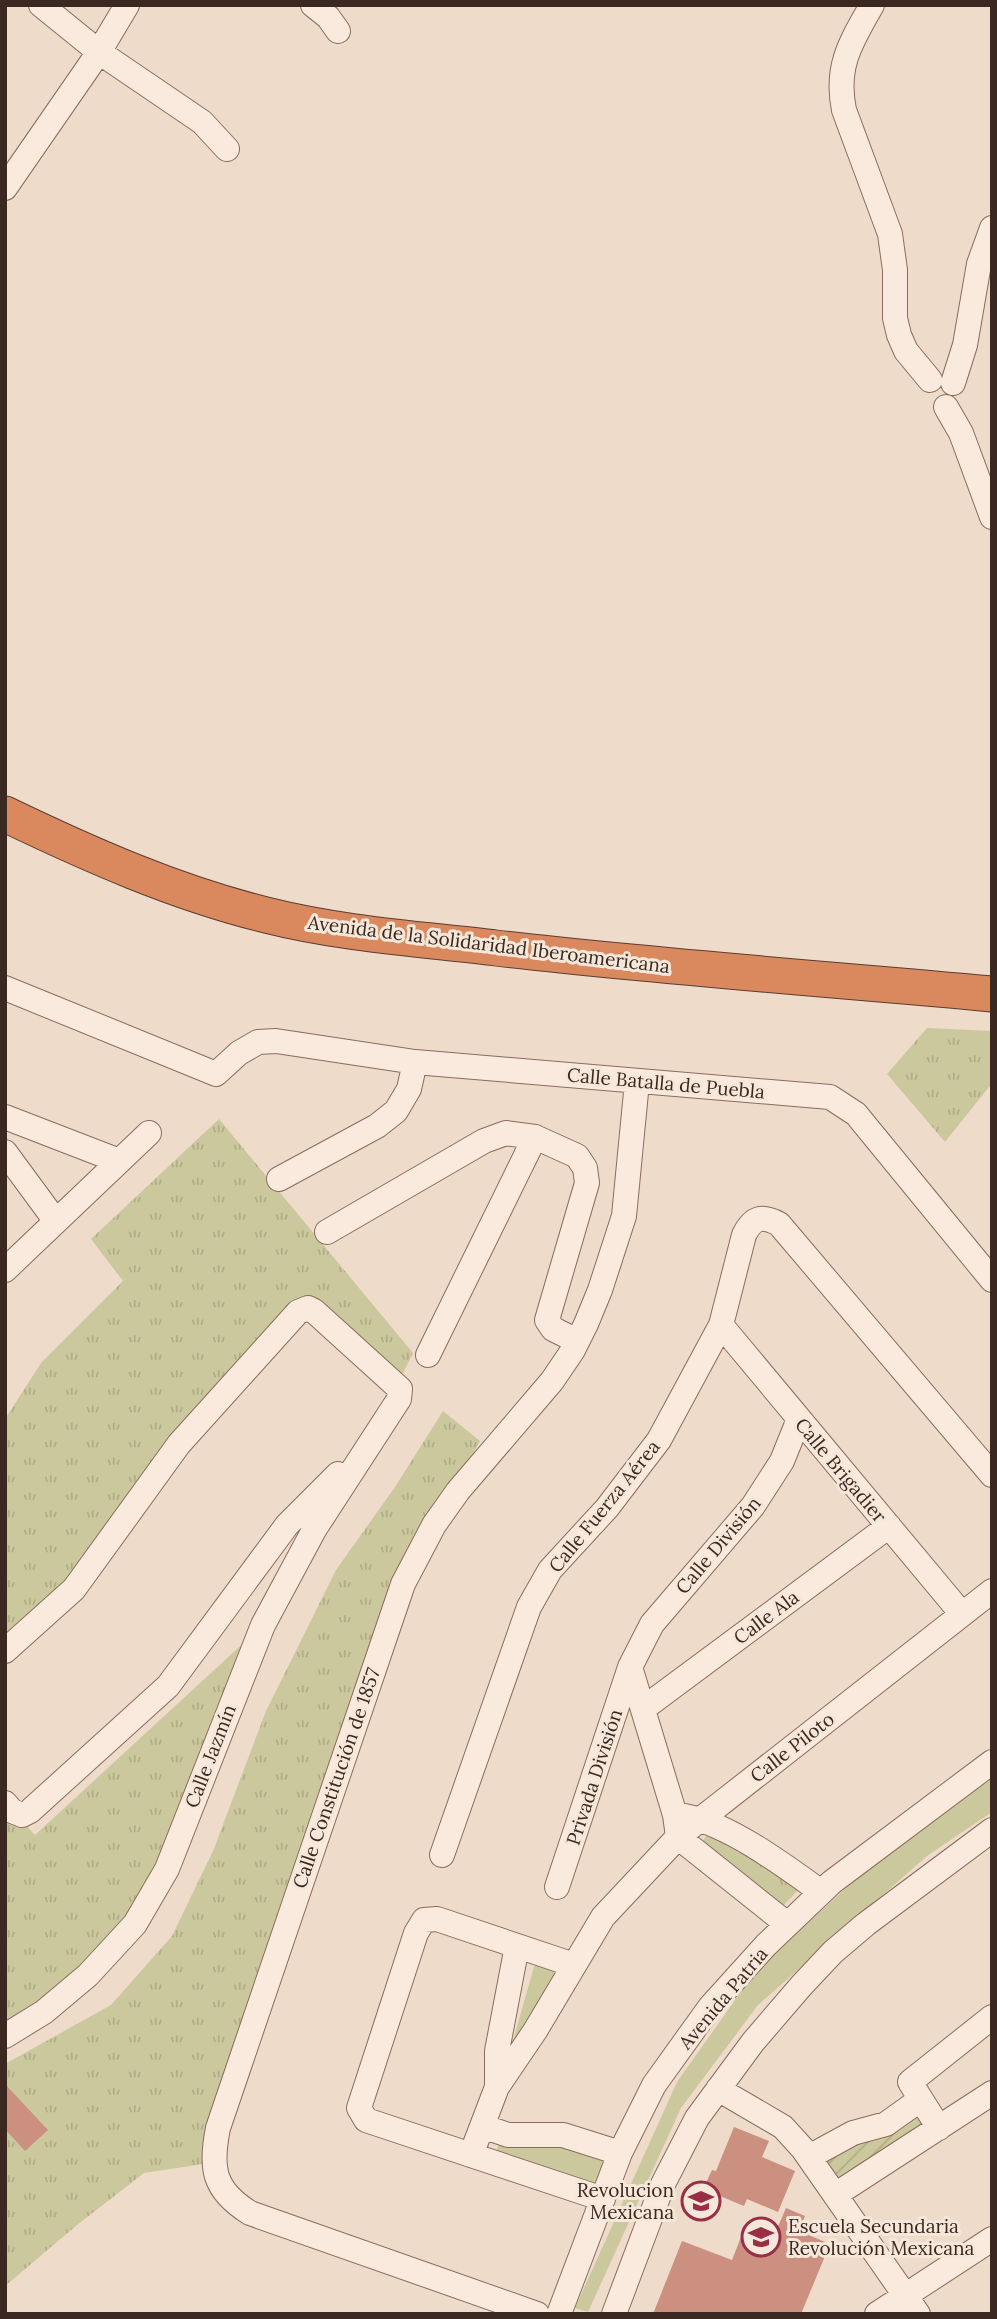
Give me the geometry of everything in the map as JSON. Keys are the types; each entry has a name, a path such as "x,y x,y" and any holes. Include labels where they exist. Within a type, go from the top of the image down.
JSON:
{"highway":[{"name":"Avenida de la Solidaridad Iberoamericana","path":"5,814 54,838 164,883 246,910 305,923 390,936 590,959 992,994"}],"street":[{"path":"41,5 99,52 202,122 227,149"},
{"path":"5,188 99,52 127,5"},
{"path":"313,5 328,17 338,31"},
{"path":"872,5 843,63 841,95 844,110 890,234 895,270 895,318 899,335 906,351 956,391 954,399 946,407 961,433 992,517"},
{"path":"941,381 965,345 979,264 992,228"},
{"name":"Calle Batalla de Puebla","path":"5,988 216,1074 258,1042 276,1041 415,1062 830,1097 856,1114 992,1280"},
{"path":"279,1179 377,1126 396,1111 409,1088 415,1062"},
{"name":"Calle Constitución de 1857","path":"537,2314 250,2213 235,2204 220,2188 213,2154 222,2114 403,1584 434,1525 458,1491 552,1381 577,1341 600,1290 624,1216 637,1082"},
{"path":"5,1116 119,1161"},
{"path":"5,1270 149,1133"},
{"path":"327,1231 484,1141 506,1133 535,1138 577,1156 585,1168 587,1183 547,1320 553,1329 577,1341"},
{"path":"428,1355 535,1138"},
{"path":"5,1152 55,1220"},
{"name":"Calle Fuerza Aérea","path":"442,1855 529,1607 550,1570 607,1508 659,1440 721,1325 744,1235 756,1220 767,1218 779,1224 992,1475"},
{"name":"Calle Jazmín","path":"5,1651 74,1589 179,1444 303,1309 314,1311 400,1389 399,1399 314,1530 263,1625 167,1869 135,1924 88,1975 44,2012 5,2036"},
{"name":"Calle Brigadier","path":"721,1325 962,1614"},
{"name":"Calle División","path":"630,1667 652,1624 753,1506 782,1461 799,1419"},
{"name":"Calle Jazmín","path":"5,1803 12,1811 23,1815 30,1811 168,1686 287,1525 373,1439"},
{"name":"Calle Ala","path":"644,1708 888,1526"},
{"name":"Calle Piloto","path":"497,2087 535,2031 603,1917 677,1826 700,1819 992,1591"},
{"path":"630,1667 677,1826 787,1924"},
{"name":"Privada División","path":"557,1887 630,1667"},
{"name":"Avenida Patria","path":"559,2314 621,2152 654,2085 702,2018 787,1924 821,1892 992,1762"},
{"path":"700,1819 764,1852 821,1892"},
{"path":"614,2314 663,2184 697,2118 753,2042 833,1952 866,1924 992,1830"},
{"path":"574,1965 437,1919 424,1920 416,1933 359,2103 360,2113 366,2120 603,2199"},
{"path":"471,2155 497,2087 498,2051 517,1946"},
{"path":"939,2128 910,2082 992,2017"},
{"path":"718,2089 783,2127 809,2157 912,2304"},
{"path":"835,2195 992,2093"},
{"path":"809,2157 853,2133 887,2124 921,2099"},
{"path":"482,2126 508,2135 563,2136 621,2152"},
{"path":"877,2314 912,2304 992,2239"}],"green space":[{"path":"927,1028 992,1031 992,1086 945,1142 887,1074"},
{"path":"219,1119 413,1353 397,1385 309,1309 5,1652 5,1419 41,1363 123,1281 91,1239"},
{"path":"443,1411 480,1441 403,1584 203,2164 144,2173 5,2286 5,2064 111,2005 172,1936 213,1851 266,1711 336,1570 395,1487"},
{"path":"263,1625 135,1924 5,2036 5,1803 35,1835"},
{"path":"992,1772 992,1812 927,1856 758,2005 681,2108 588,2312 575,2308 677,2082 755,1972 874,1862"},
{"path":"712,1829 738,1852 760,1859 800,1888 782,1907 701,1843"},
{"path":"535,1963 560,1971 509,2055"},
{"path":"921,2099 937,2125 835,2195 810,2160"},
{"path":"549,2143 613,2158 600,2192 494,2158 499,2144 527,2148"}],"building":[{"path":"5,2084 48,2130 25,2151 5,2129"},
{"path":"734,2127 769,2141 762,2157 795,2171 778,2212 747,2199 744,2206 703,2189 712,2170 716,2171"},
{"path":"786,2208 805,2216 799,2231 830,2244 801,2314 653,2314 682,2241 732,2260 743,2232 771,2243"}],"place":[{"name":"Revolucion Mexicana","path":"701,2201"},
{"name":"Escuela Secundaria Revolución Mexicana","path":"761,2237"}]}
